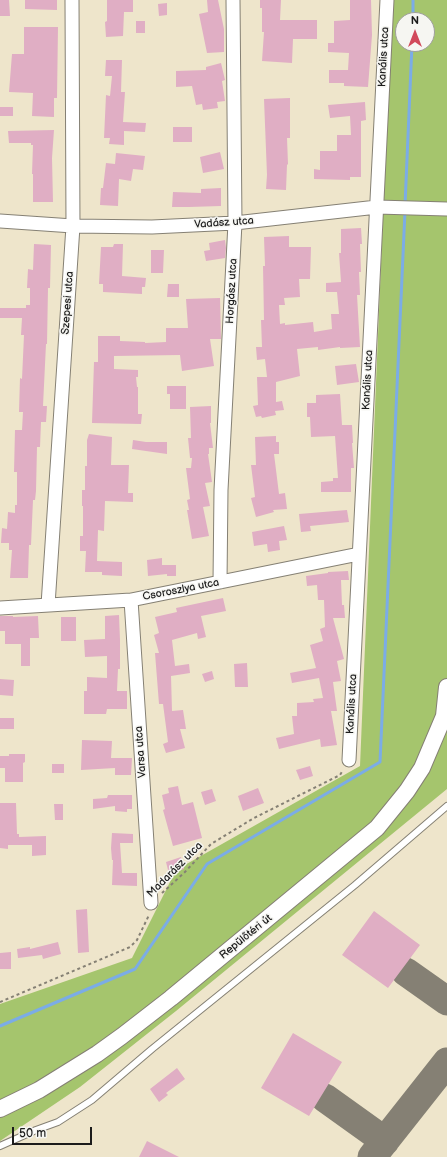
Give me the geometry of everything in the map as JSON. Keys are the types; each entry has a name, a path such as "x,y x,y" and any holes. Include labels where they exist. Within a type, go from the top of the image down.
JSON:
{"street":[{"name":"Szepesi utca","path":"48,605 73,226 72,0"},
{"name":"Horgász utca","path":"220,582 221,490 235,223 233,0"},
{"name":"Kanális utca","path":"349,760 387,0"},
{"name":"Vadász utca","path":"0,220 73,226 152,227 235,223 377,207 447,209"},
{"name":"Csoroszlya utca","path":"0,608 131,600 359,554"},
{"name":"Varsa utca","path":"131,600 151,903"},
{"name":"Repülőtéri út","path":"0,1109 38,1090 97,1054 122,1036 377,828 407,792 422,768 445,716 447,687"}],"lane":[{"path":"0,1146 58,1122 92,1100 343,894 447,806"}],"path":[{"name":"Madarász utca","path":"0,1002 130,947 137,940 145,924 150,911 151,903 184,873 211,844 254,818 340,775 349,760"}],"green space":[{"path":"392,0 447,0 447,789 176,1011 80,1087 0,1141 0,1004 132,958 176,870 360,766"}],"building":[{"path":"0,0 9,0 10,16 0,16"},
{"path":"25,0 57,0 57,10 25,9"},
{"path":"107,0 133,0 133,12 124,12 123,36 106,37 105,22 107,21"},
{"path":"207,0 218,0 224,29 224,52 207,53 199,14 208,12"},
{"path":"260,0 281,0 280,20 317,20 317,39 293,39 292,63 262,61 264,32 262,32 262,8 260,8"},
{"path":"350,0 371,0 372,35 368,87 344,86 344,83 329,83 329,70 348,70 349,53 328,52 328,43 334,43 334,21 350,20"},
{"path":"167,3 167,15 159,16 158,4"},
{"path":"136,21 145,21 145,33 136,33"},
{"path":"24,27 58,27 57,98 54,98 54,117 32,116 33,93 9,92 12,54 24,54"},
{"path":"106,60 122,60 121,92 125,92 123,122 146,123 145,132 124,131 124,145 109,144 110,138 104,138 106,95 110,96 112,76 105,76"},
{"path":"221,63 225,80 222,81 225,101 217,102 218,108 203,110 202,104 196,105 192,86 176,87 176,71 206,70 206,67"},
{"path":"290,98 290,138 287,138 288,164 286,190 266,189 267,175 264,99"},
{"path":"365,102 366,120 361,121 361,177 350,177 350,180 314,179 314,169 320,170 320,151 337,151 337,135 351,135 350,116 330,118 328,105"},
{"path":"0,107 13,107 13,116 0,116"},
{"path":"173,127 192,127 192,142 173,142"},
{"path":"54,130 52,158 53,202 33,202 33,145 31,145 31,143 9,143 8,131"},
{"path":"220,152 224,169 203,173 200,157"},
{"path":"116,153 145,156 143,170 133,169 131,181 119,179 118,206 100,205 101,188 103,188 106,163 115,164"},
{"path":"221,188 221,206 172,207 173,192 201,193 201,189"},
{"path":"361,228 361,272 359,272 360,295 357,295 360,347 340,347 318,350 318,347 297,349 300,376 276,382 276,402 282,401 284,410 275,411 276,415 262,418 261,416 256,417 253,406 258,405 257,377 267,377 265,359 257,360 256,347 262,347 261,320 264,320 264,237 289,236 289,247 311,247 310,279 299,279 300,297 284,298 285,305 279,305 280,324 285,323 285,325 313,322 314,332 332,329 331,314 339,314 337,292 326,292 326,283 341,282 339,253 341,253 341,229"},
{"path":"225,240 225,258 206,261 204,251 210,250 209,243"},
{"path":"34,244 51,245 43,406 47,406 46,422 41,422 40,447 37,447 36,491 35,500 33,500 28,578 10,578 12,550 9,550 9,543 1,543 2,528 7,529 8,512 15,513 15,505 17,505 17,472 14,472 15,430 22,430 23,412 19,412 20,378 22,379 24,335 21,335 22,318 0,318 0,308 26,308 26,305 30,305 30,288 27,288 28,269 33,270"},
{"path":"114,244 123,244 122,276 146,278 145,287 142,287 142,294 103,292 103,284 99,284 101,247 113,247"},
{"path":"151,250 164,250 163,273 151,273"},
{"path":"168,284 179,284 179,297 167,297"},
{"path":"220,298 221,339 210,339 214,366 182,371 180,355 114,356 114,369 138,370 138,377 136,377 138,387 138,414 142,414 141,424 92,423 94,362 98,362 98,336 120,336 120,341 145,343 166,342 166,328 188,328 186,299"},
{"path":"356,364 359,382 337,385 335,366"},
{"path":"167,386 186,386 186,409 170,409 170,394 167,394"},
{"path":"340,394 342,425 352,425 354,468 351,468 351,492 321,492 321,482 333,481 333,478 338,478 335,436 311,437 310,417 307,417 307,403 316,403 316,395"},
{"path":"211,406 210,423 213,448 209,448 208,454 212,482 205,483 210,506 203,507 209,536 192,539 187,510 189,510 187,500 190,499 186,468 191,468 192,458 190,458 188,438 191,438 190,407"},
{"path":"89,434 112,437 111,465 129,465 128,493 133,493 133,502 105,501 104,531 98,530 97,561 122,562 122,576 102,575 102,572 85,572 86,551 80,551 80,536 83,536 82,490 85,490 85,466 87,466 87,440"},
{"path":"276,436 276,442 279,442 279,454 274,454 279,494 285,493 287,509 273,510 274,512 256,517 251,498 255,497 251,465 256,465 255,437"},
{"path":"133,440 146,442 167,442 167,454 132,449"},
{"path":"347,510 349,522 310,526 311,531 301,532 299,514"},
{"path":"284,526 287,540 279,541 280,550 268,552 267,544 254,546 252,532"},
{"path":"162,558 162,565 176,565 176,576 167,576 167,574 148,576 147,560"},
{"path":"348,571 349,580 341,580 342,605 344,605 345,618 333,618 344,659 337,661 341,681 333,682 337,711 331,711 337,745 321,747 320,739 279,749 276,738 294,734 292,716 297,716 297,703 314,702 313,699 323,698 319,678 292,683 290,673 316,668 310,645 323,641 320,629 325,627 324,600 318,600 317,585 307,586 306,576 328,572"},
{"path":"223,598 226,611 201,616 206,637 198,639 197,633 172,640 175,666 189,664 190,673 171,676 172,711 183,710 186,729 180,729 185,748 166,753 163,744 168,742 163,704 159,704 155,653 159,653 154,635 159,633 155,617 177,612 176,608"},
{"path":"119,615 120,669 118,669 117,691 127,691 127,709 107,709 106,714 84,714 84,691 87,691 87,677 107,678 107,656 85,657 84,640 105,639 105,616"},
{"path":"0,616 38,616 39,638 30,638 30,666 21,666 21,644 5,644 5,631 0,631"},
{"path":"61,617 76,617 76,641 61,641"},
{"path":"247,663 248,687 235,687 234,664"},
{"path":"212,671 214,679 205,682 202,674"},
{"path":"0,679 14,680 13,696 0,695"},
{"path":"0,718 14,718 14,729 0,729"},
{"path":"82,740 112,741 111,758 132,758 131,775 115,775 115,768 81,770"},
{"path":"9,754 25,754 25,762 23,763 23,782 5,782 5,768 0,768 0,756 9,756"},
{"path":"52,764 64,764 64,773 52,773"},
{"path":"310,766 313,776 300,780 296,770"},
{"path":"178,786 182,805 193,802 202,838 173,846 163,810 165,809 162,795 169,793 168,788"},
{"path":"258,788 264,803 243,811 238,796"},
{"path":"212,789 216,801 205,805 201,792"},
{"path":"108,795 132,795 132,809 127,809 127,812 115,811 115,806 93,809 93,799 107,798"},
{"path":"0,803 16,803 17,834 19,834 19,837 46,836 46,855 32,856 32,845 8,845 8,849 0,848"},
{"path":"54,804 63,804 63,820 55,820"},
{"path":"112,833 133,834 133,843 120,843 122,873 137,873 137,886 112,885"},
{"path":"181,857 184,869 169,874 166,862"},
{"path":"87,909 89,952 78,953 76,910"},
{"path":"374,911 420,945 388,988 342,955"},
{"path":"58,942 61,954 43,959 42,955 18,958 17,949 30,947 30,949"},
{"path":"11,952 11,969 0,969 0,953"},
{"path":"293,1033 342,1062 309,1116 261,1088"},
{"path":"177,1068 185,1079 166,1093 168,1095 159,1102 150,1089"},
{"path":"147,1141 179,1157 139,1157"}],"waterway":[{"path":"413,0 413,12"},
{"path":"405,205 412,52"},
{"path":"0,1026 135,969 207,864 380,762 405,211"}],"taxiway":[{"path":"406,972 447,1001"},
{"path":"372,1157 447,1062"},
{"path":"325,1098 385,1141"}]}
